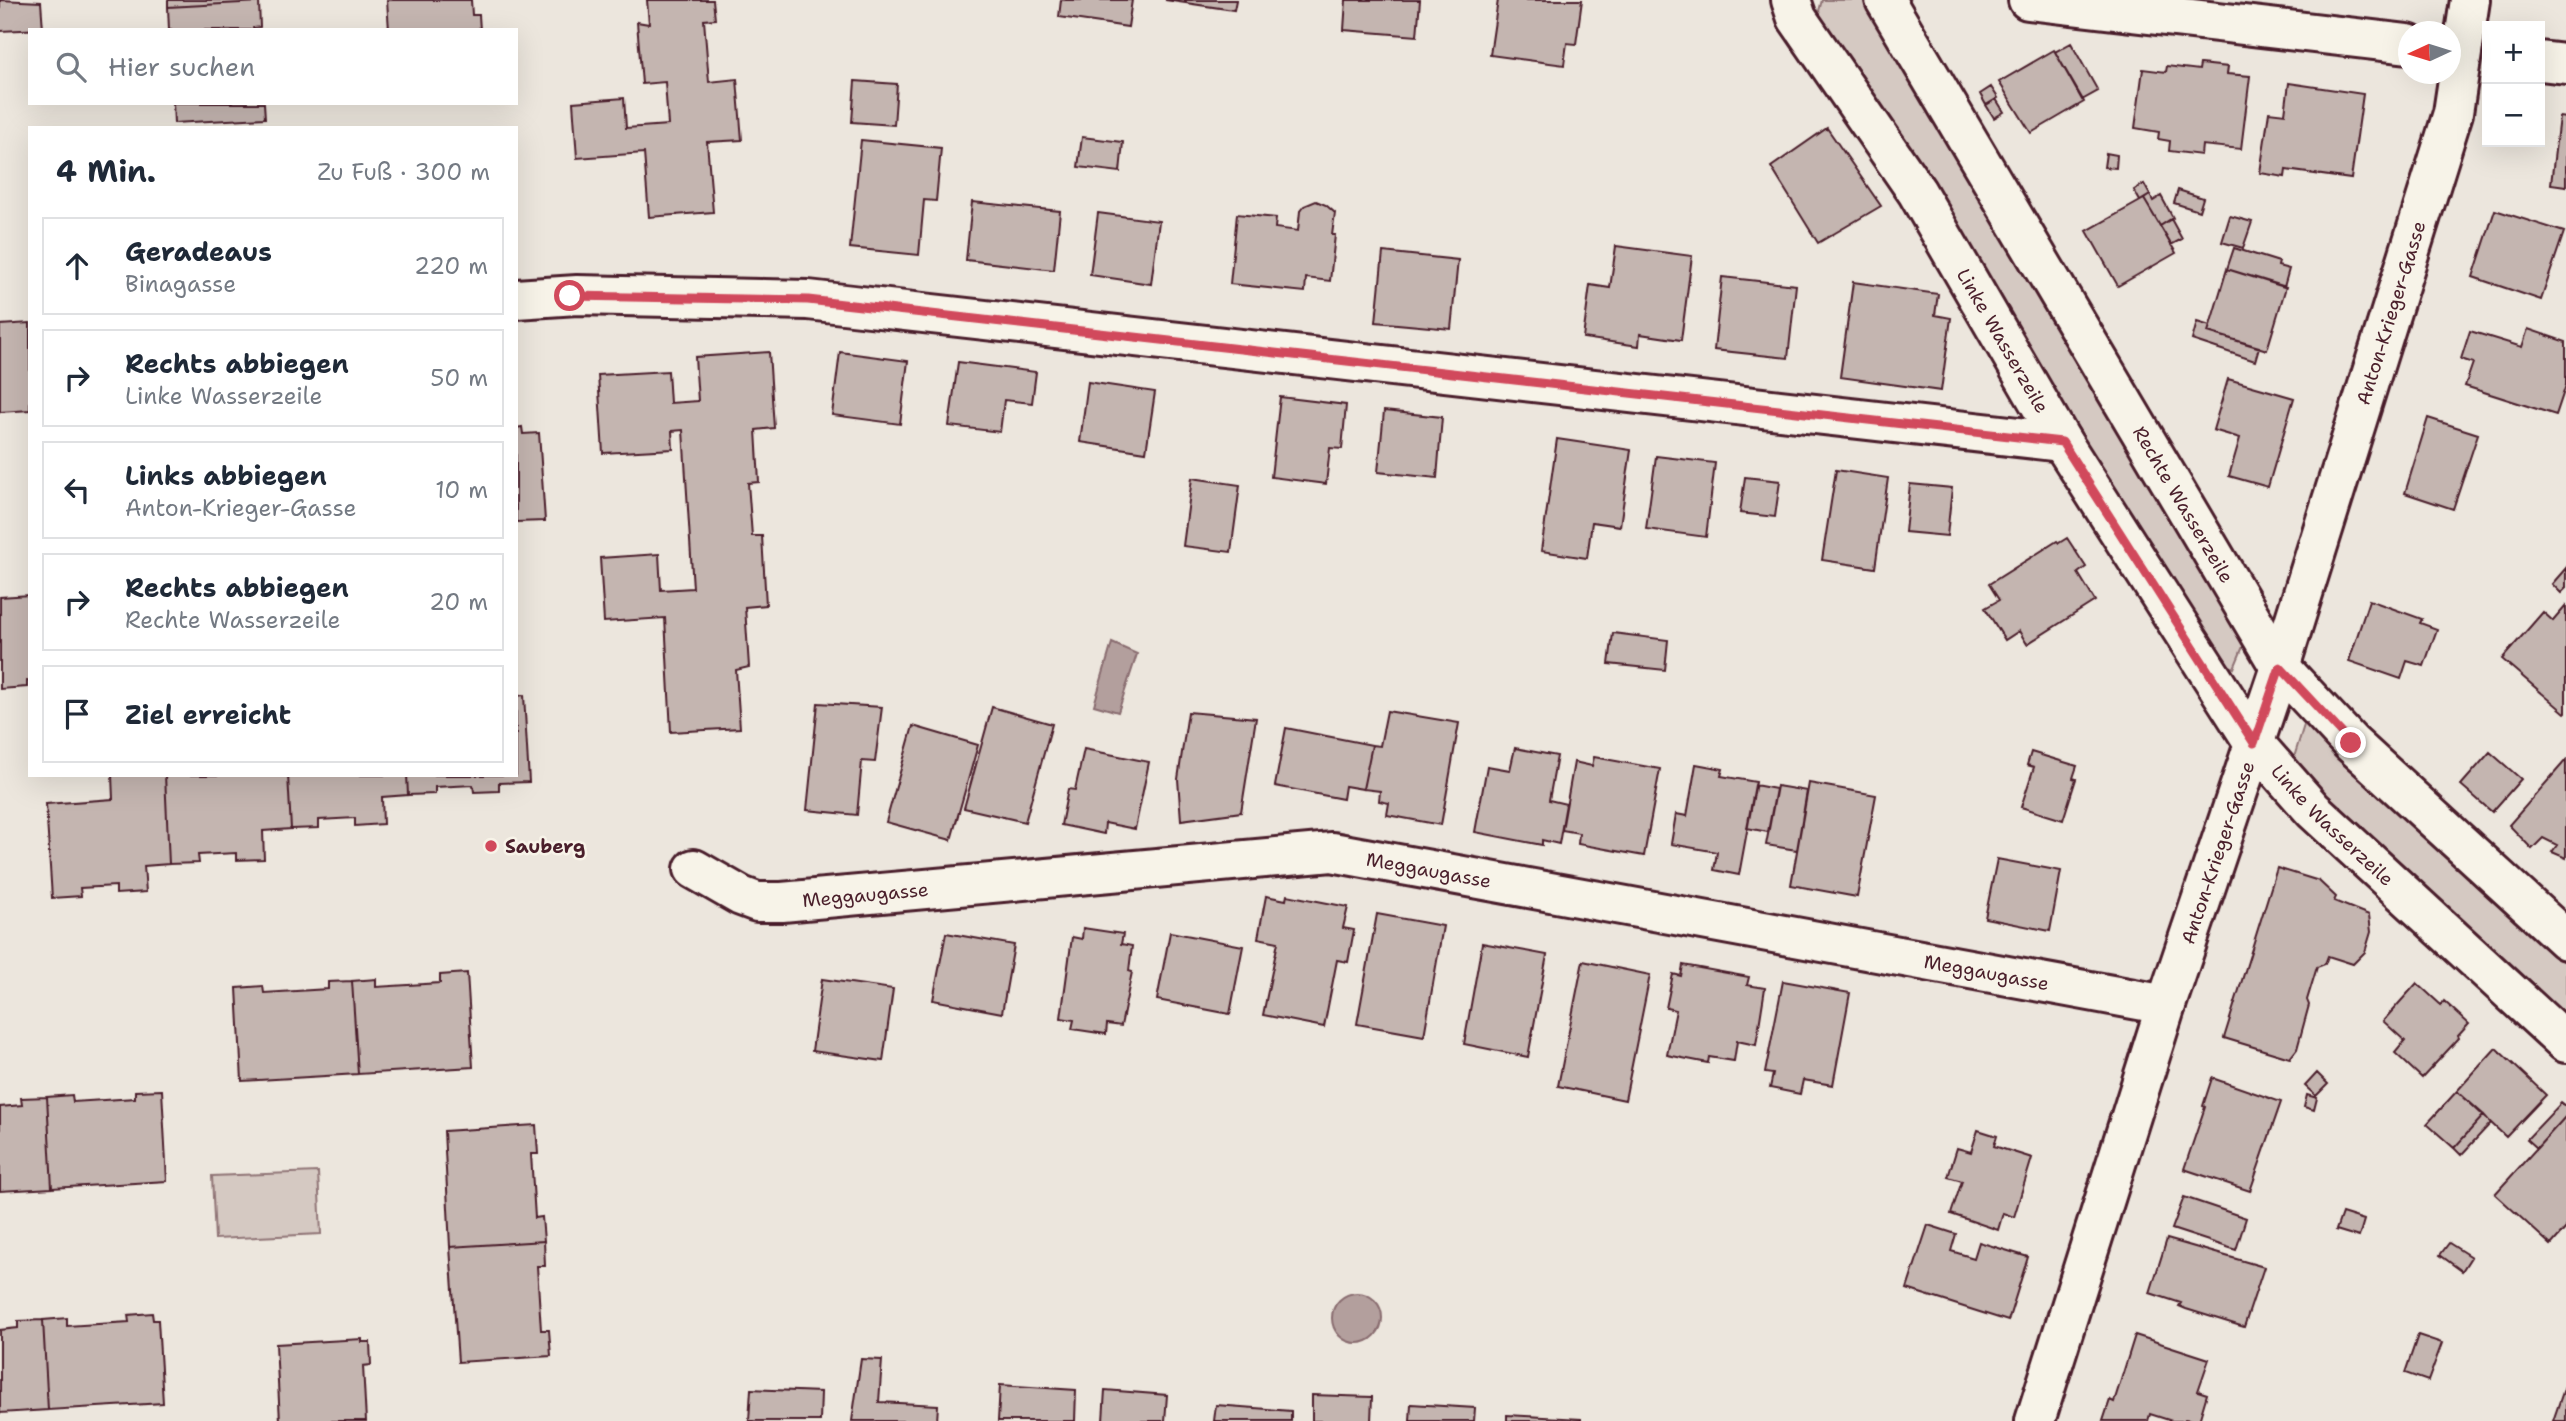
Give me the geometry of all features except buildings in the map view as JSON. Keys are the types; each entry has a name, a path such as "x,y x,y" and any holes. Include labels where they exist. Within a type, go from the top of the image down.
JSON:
{"street":[{"name":"Linke Wasserzeile","path":"1791,0 1797,18 1917,192 2062,442 2254,743 2313,810 2566,1044"},
{"name":"Rechte Wasserzeile","path":"1885,0 2280,667 2351,743 2566,940"},
{"path":"2028,0 2398,43"},
{"name":"Anton-Krieger-Gasse","path":"2035,1421 2166,1005 2280,667 2453,113 2467,51 2470,0"},
{"path":"2545,62 2566,64"},
{"path":"518,299 577,295 808,300 2062,442"},
{"name":"Meggaugasse","path":"694,869 741,896 757,902 782,902 1332,852 2166,1005"}],"shaded area":[{"path":"1822,0 1866,0 2247,637 2234,668 2220,660 1821,20 1819,11"},
{"path":"1112,643 1137,654 1118,712 1094,705"},
{"path":"2308,722 2437,846 2566,962 2566,1022 2291,767 2304,725"},
{"path":"318,1172 321,1234 215,1239 212,1176"},
{"path":"1357,1293 1374,1301 1382,1318 1374,1335 1357,1343 1340,1335 1332,1318 1340,1301"}],"place":[{"name":"Sauberg","path":"491,846"}],"route":[{"path":"570,296 808,300 2062,442 2254,743 2280,667 2351,743"}]}
